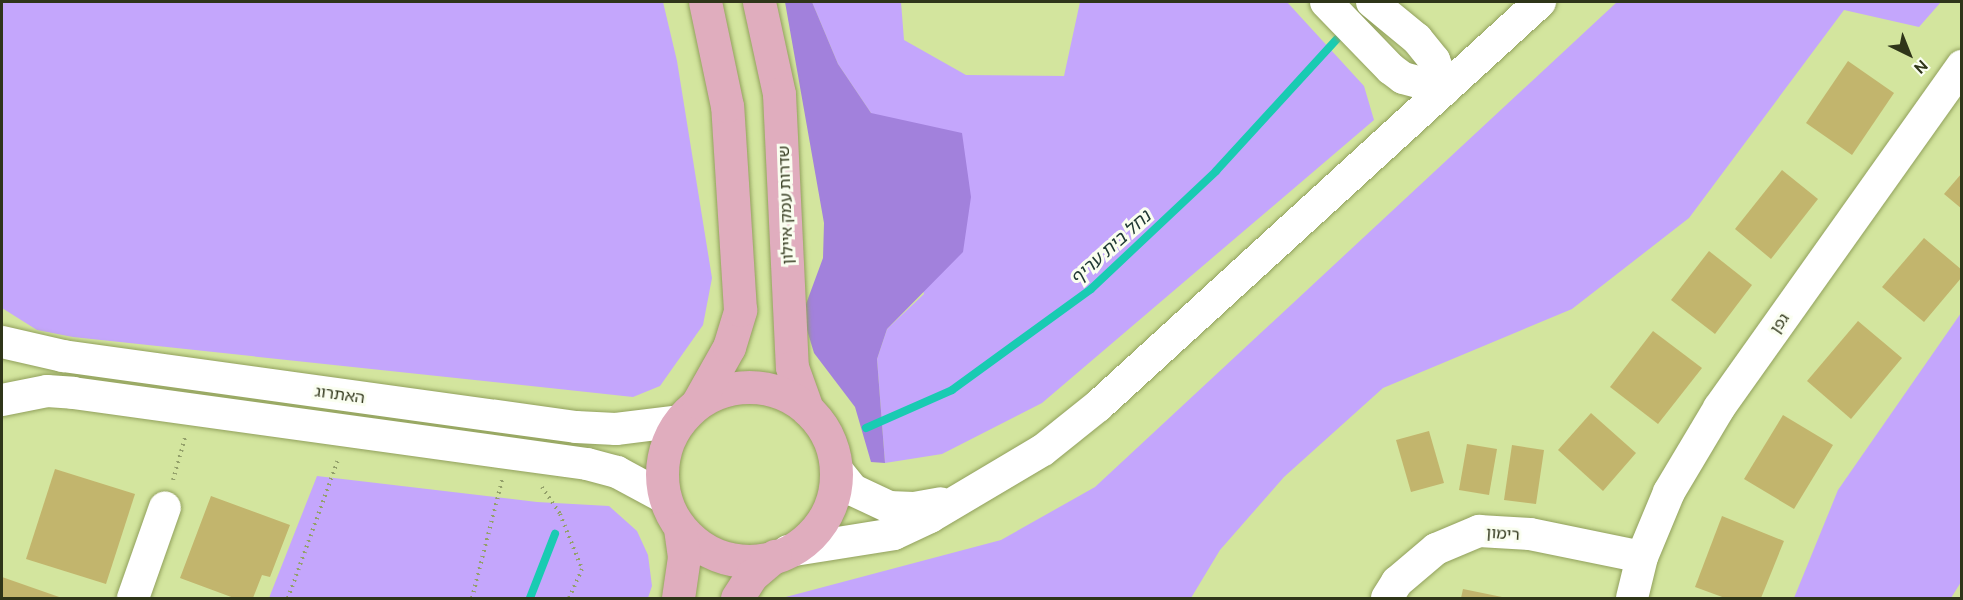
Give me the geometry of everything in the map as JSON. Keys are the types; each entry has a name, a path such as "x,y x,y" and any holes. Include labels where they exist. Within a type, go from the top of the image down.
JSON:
{"main road":[{"path":"678,598 684,557 680,528 665,498 664,456 729,347 740,310 727,106 705,2"},
{"name":"שדרות עמק איילון","path":"759,2 779,94 787,204 791,355 807,409"},
{"path":"689,412 725,390 754,387 783,393 807,409 822,426 836,469 834,489 824,517 805,540 752,575 737,598"},
{"path":"680,528 713,553 754,560 781,554"}],"street":[{"path":"1326,2 1391,69 1403,78 1445,89"},
{"path":"1372,2 1417,39 1434,60 1445,89"},
{"path":"781,554 894,534 1009,472 1072,428 1540,2"},
{"name":"גפן","path":"1632,598 1642,557 1669,492 1719,408 1962,66"},
{"name":"האתרוג","path":"2,342 63,356 576,426 625,429 689,412"},
{"path":"2,400 47,391 73,393 587,464 616,472 665,498"},
{"path":"836,469 853,490 890,507 936,505 968,493"},
{"path":"133,598 165,507"},
{"name":"רימון","path":"1387,598 1397,582 1436,549 1479,531 1530,534 1642,557"}],"path":[{"path":"288,598 348,431"},
{"path":"165,507 186,435"},
{"path":"472,598 504,472"},
{"path":"535,476 560,514 582,569 569,598"}],"shaded area":[{"path":"2,2 663,2 677,61 712,278 703,325 660,386 633,397 73,337 37,330 2,308"},
{"path":"785,2 812,2 838,64 871,113 962,133 971,197 963,252 887,329 877,359 885,463 871,462 855,407 814,353 807,330 806,304 823,258 824,223"},
{"path":"812,2 901,2 904,40 966,75 1064,76 1080,2 1287,2 1364,86 1374,120 1042,403 942,454 885,463 877,359 887,329 924,294 871,113 838,64"},
{"path":"1617,2 1941,2 1919,27 1844,10 1689,218 1572,309 1383,388 1284,477 1220,550 1191,598 782,598 1001,540 1095,487"},
{"path":"1961,313 1961,582 1951,598 1794,598 1838,490"},
{"path":"317,476 537,502 609,506 637,531 648,555 652,586 648,598 269,598"}],"building":[{"path":"1848,61 1894,93 1852,155 1806,123"},
{"path":"1782,170 1818,199 1771,259 1735,229"},
{"path":"1962,173 1962,209 1944,194"},
{"path":"1924,238 1962,270 1962,277 1924,322 1882,287"},
{"path":"1709,251 1752,285 1715,334 1671,300"},
{"path":"1858,321 1902,358 1851,419 1807,381"},
{"path":"1653,331 1702,368 1658,424 1610,387"},
{"path":"1591,413 1636,453 1603,491 1558,450"},
{"path":"1783,415 1833,445 1794,509 1744,479"},
{"path":"1429,431 1444,483 1411,492 1396,440"},
{"path":"1467,444 1497,449 1489,495 1459,490"},
{"path":"1512,445 1544,450 1536,504 1504,500"},
{"path":"55,469 135,494 106,584 26,559"},
{"path":"211,496 290,525 270,577 262,575 253,598 234,598 180,578"},
{"path":"1722,516 1784,541 1761,598 1725,598 1695,587"},
{"path":"2,577 62,598 2,598"},
{"path":"1463,589 1502,597 1502,598 1461,598"}],"waterway":[{"name":"נחל בית עריף","path":"866,428 952,390 1091,289 1216,171 1337,39"},
{"name":"נחל בית עריף","path":"530,598 555,534"}]}
